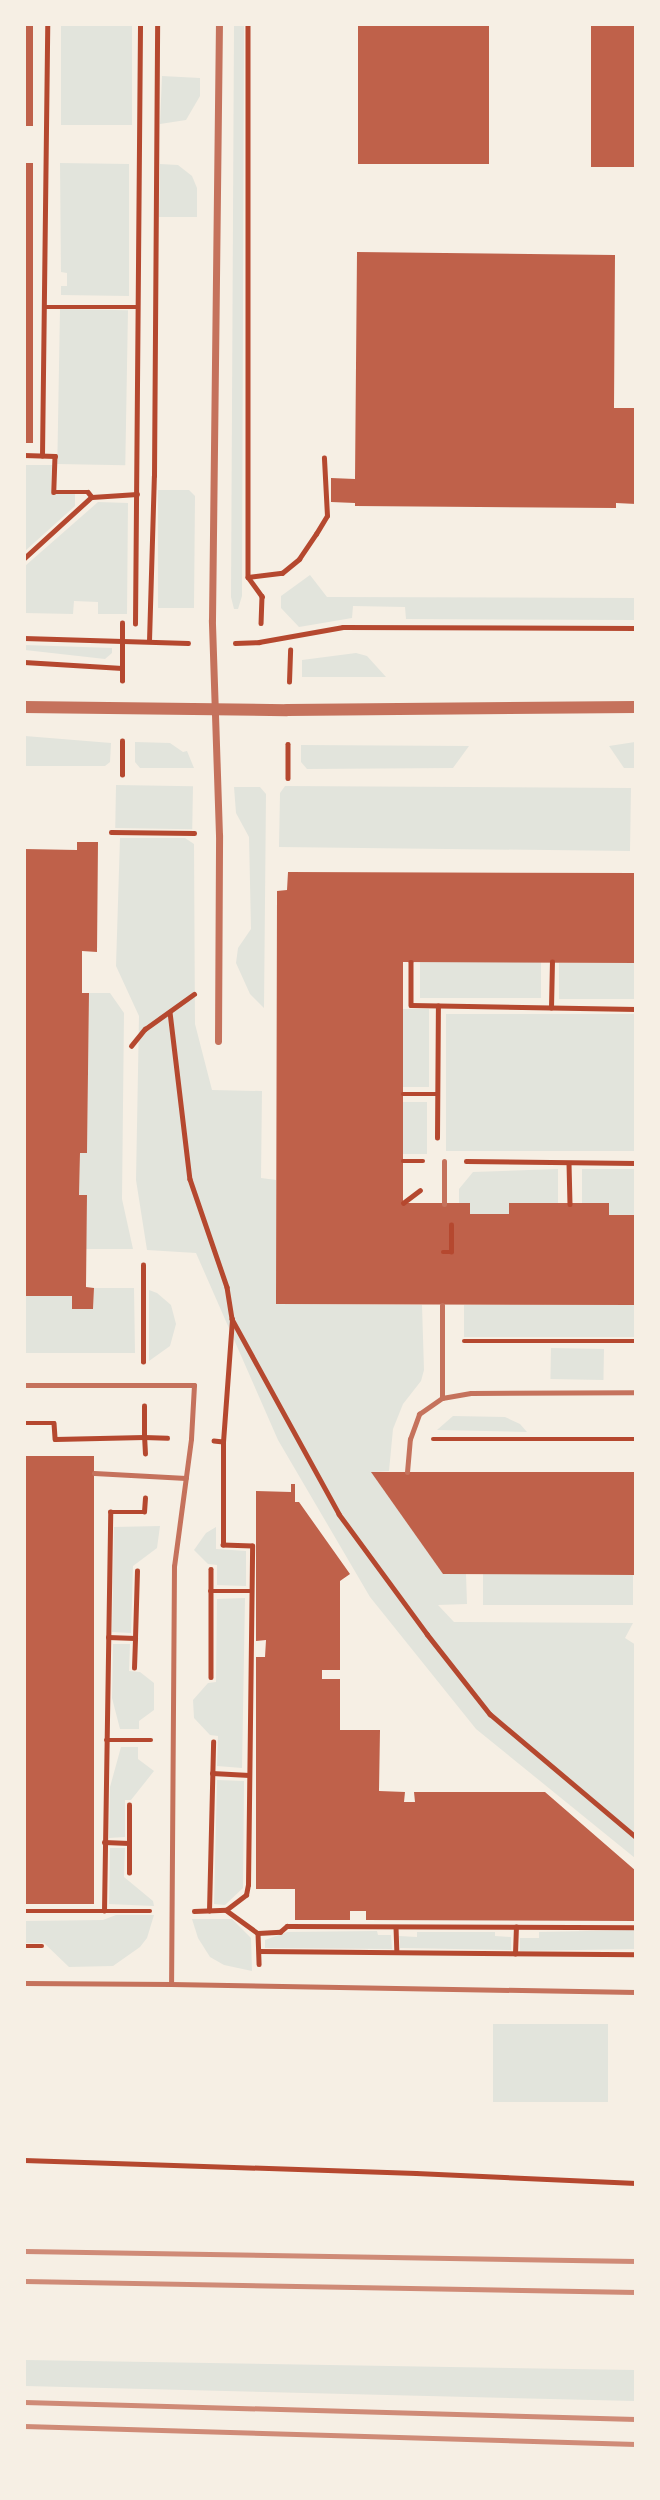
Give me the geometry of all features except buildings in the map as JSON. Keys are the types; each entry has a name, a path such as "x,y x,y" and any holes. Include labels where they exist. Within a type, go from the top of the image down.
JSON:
{"street":[{"path":"218,1041 219,833 212,620 219,24"},
{"path":"24,707 215,710 635,707"}],"lane":[{"path":"444,1161 444,1203"},
{"path":"442,1305 442,1398"},
{"path":"24,1385 194,1385 191,1439 174,1566 171,1984"},
{"path":"407,1472 410,1439 419,1415 442,1398 471,1393 635,1392"},
{"path":"93,1473 186,1478"},
{"path":"24,1983 635,1992"}],"path":[{"path":"42,456 47,24"},
{"path":"135,624 140,24"},
{"path":"149,641 154,476 157,24"},
{"path":"248,24 248,577 262,596 261,623"},
{"path":"44,307 138,307"},
{"path":"24,455 55,456 54,492 88,492 92,497"},
{"path":"248,577 282,573 299,559 316,534 327,516 324,458"},
{"path":"24,559 92,497 137,494"},
{"path":"122,623 122,681"},
{"path":"236,643 259,642 343,627 635,628"},
{"path":"24,638 191,643"},
{"path":"289,682 290,650"},
{"path":"24,662 122,668"},
{"path":"122,741 122,775"},
{"path":"288,744 288,778"},
{"path":"111,832 219,833"},
{"path":"411,962 411,1005 635,1009"},
{"path":"551,1008 552,962"},
{"path":"131,1046 145,1029 219,973"},
{"path":"438,1006 438,1161 635,1163"},
{"path":"24,1911 226,1910 246,1895 248,1885 251,1546 223,1545 223,1442 232,1319 227,1287 191,1179 170,1012"},
{"path":"403,1094 437,1094"},
{"path":"421,1161 421,1171"},
{"path":"569,1162 570,1204"},
{"path":"403,1203 420,1191 421,1181"},
{"path":"443,1252 451,1252 450,1240"},
{"path":"104,1911 110,1512 144,1512 144,1265"},
{"path":"232,1319 339,1514 451,1664 490,1714 635,1837"},
{"path":"442,1341 635,1341"},
{"path":"24,1423 54,1423 55,1439 144,1437 223,1442"},
{"path":"410,1439 635,1439"},
{"path":"211,1569 211,1678"},
{"path":"134,1668 137,1571"},
{"path":"210,1591 251,1591"},
{"path":"108,1637 135,1638"},
{"path":"106,1740 173,1740"},
{"path":"209,1911 213,1742"},
{"path":"212,1773 249,1775"},
{"path":"129,1805 129,1873"},
{"path":"104,1842 129,1843"},
{"path":"226,1910 258,1933 280,1932 287,1926 635,1927"},
{"path":"396,1927 397,1952"},
{"path":"516,1927 516,1954"},
{"path":"24,1946 42,1946"},
{"path":"259,1951 635,1954"},
{"path":"24,2161 416,2173 635,2183"}],"shaded area":[{"path":"244,24 242,596 238,609 234,609 231,597 234,25"},
{"path":"61,25 132,25 132,125 61,125"},
{"path":"162,76 200,78 200,96 186,120 160,124"},
{"path":"60,163 129,164 129,296 61,295 61,286 67,286 67,273 61,272"},
{"path":"160,164 178,165 192,176 197,188 197,217 159,217"},
{"path":"60,309 128,310 125,465 57,464"},
{"path":"25,465 52,465 51,493 75,493 75,506 25,551"},
{"path":"158,490 189,490 195,496 194,608 158,608"},
{"path":"98,502 128,503 127,614 98,614 98,602 74,601 73,614 25,613 25,566"},
{"path":"310,575 327,597 635,598 635,620 406,619 405,607 353,606 352,618 299,627 281,608 281,596"},
{"path":"25,645 112,648 112,653 105,659 25,650"},
{"path":"356,653 367,656 386,677 302,677 302,660"},
{"path":"25,736 111,743 110,762 105,766 25,766"},
{"path":"135,742 170,743 183,752 187,751 194,768 140,768 135,762"},
{"path":"635,742 635,768 624,768 609,746"},
{"path":"301,745 469,746 453,768 307,769 301,762"},
{"path":"116,785 193,786 192,829 115,828"},
{"path":"285,786 631,788 630,851 279,847 280,793"},
{"path":"234,787 260,787 266,794 264,1008 250,994 236,963 238,948 251,929 249,837 236,813"},
{"path":"120,838 185,838 194,844 195,1024 212,1090 262,1091 261,1178 276,1180 276,1304 422,1305 424,1370 421,1381 403,1404 393,1429 389,1471 372,1472 443,1574 466,1574 467,1604 438,1605 454,1622 633,1623 625,1638 636,1645 635,1858 476,1729 370,1597 278,1440 196,1253 147,1250 136,1180 139,1016 116,966"},
{"path":"420,962 541,962 541,998 420,998"},
{"path":"559,963 635,963 635,999 559,999"},
{"path":"89,993 110,993 124,1013 122,1199 133,1249 86,1249 87,1196 79,1195 80,1153 87,1152"},
{"path":"403,1009 429,1009 429,1087 403,1087"},
{"path":"446,1014 635,1014 635,1151 446,1151"},
{"path":"403,1102 427,1102 427,1154 403,1154"},
{"path":"558,1169 558,1203 509,1203 509,1214 470,1214 470,1203 459,1204 459,1189 473,1172"},
{"path":"582,1169 635,1169 635,1215 609,1215 609,1203 582,1204"},
{"path":"94,1288 134,1288 135,1353 25,1353 25,1296 72,1296 72,1309 93,1309"},
{"path":"149,1290 171,1305 176,1324 170,1346 149,1361"},
{"path":"464,1305 635,1305 635,1337 464,1337"},
{"path":"551,1348 604,1349 603,1380 550,1379"},
{"path":"453,1416 505,1417 520,1424 527,1432 437,1430"},
{"path":"160,1526 157,1548 133,1566 131,1633 112,1632 114,1527"},
{"path":"216,1527 216,1549 246,1551 246,1586 217,1585 217,1565 208,1564 194,1550 206,1533"},
{"path":"483,1574 633,1574 633,1605 483,1605"},
{"path":"245,1598 242,1768 217,1766 218,1736 210,1735 194,1718 193,1700 208,1683 216,1682 217,1599"},
{"path":"113,1644 130,1644 129,1671 140,1672 154,1683 154,1710 139,1721 139,1729 120,1729 112,1698"},
{"path":"121,1747 138,1747 138,1759 154,1771 131,1800 125,1800 125,1837 109,1838 110,1787"},
{"path":"217,1780 244,1781 243,1888 225,1905 214,1904"},
{"path":"110,1848 125,1848 124,1877 153,1901 154,1906 109,1904"},
{"path":"116,1915 154,1915 147,1938 140,1947 113,1966 69,1967 44,1943 25,1943 25,1921 103,1920"},
{"path":"192,1919 232,1919 251,1938 252,1971 224,1965 210,1957 198,1938"},
{"path":"635,1930 635,1949 520,1951 520,1938 539,1938 539,1932"},
{"path":"377,1931 378,1935 391,1935 392,1949 265,1948 265,1940 287,1932"},
{"path":"417,1932 495,1932 495,1936 511,1937 511,1950 400,1948 399,1936 417,1937"},
{"path":"493,2024 608,2024 608,2102 493,2102"},
{"path":"25,2360 635,2370 635,2401 25,2386"}],"railway":[{"path":"24,2251 636,2261"},
{"path":"24,2281 636,2292"},
{"path":"24,2402 636,2419"},
{"path":"24,2426 636,2444"}]}
